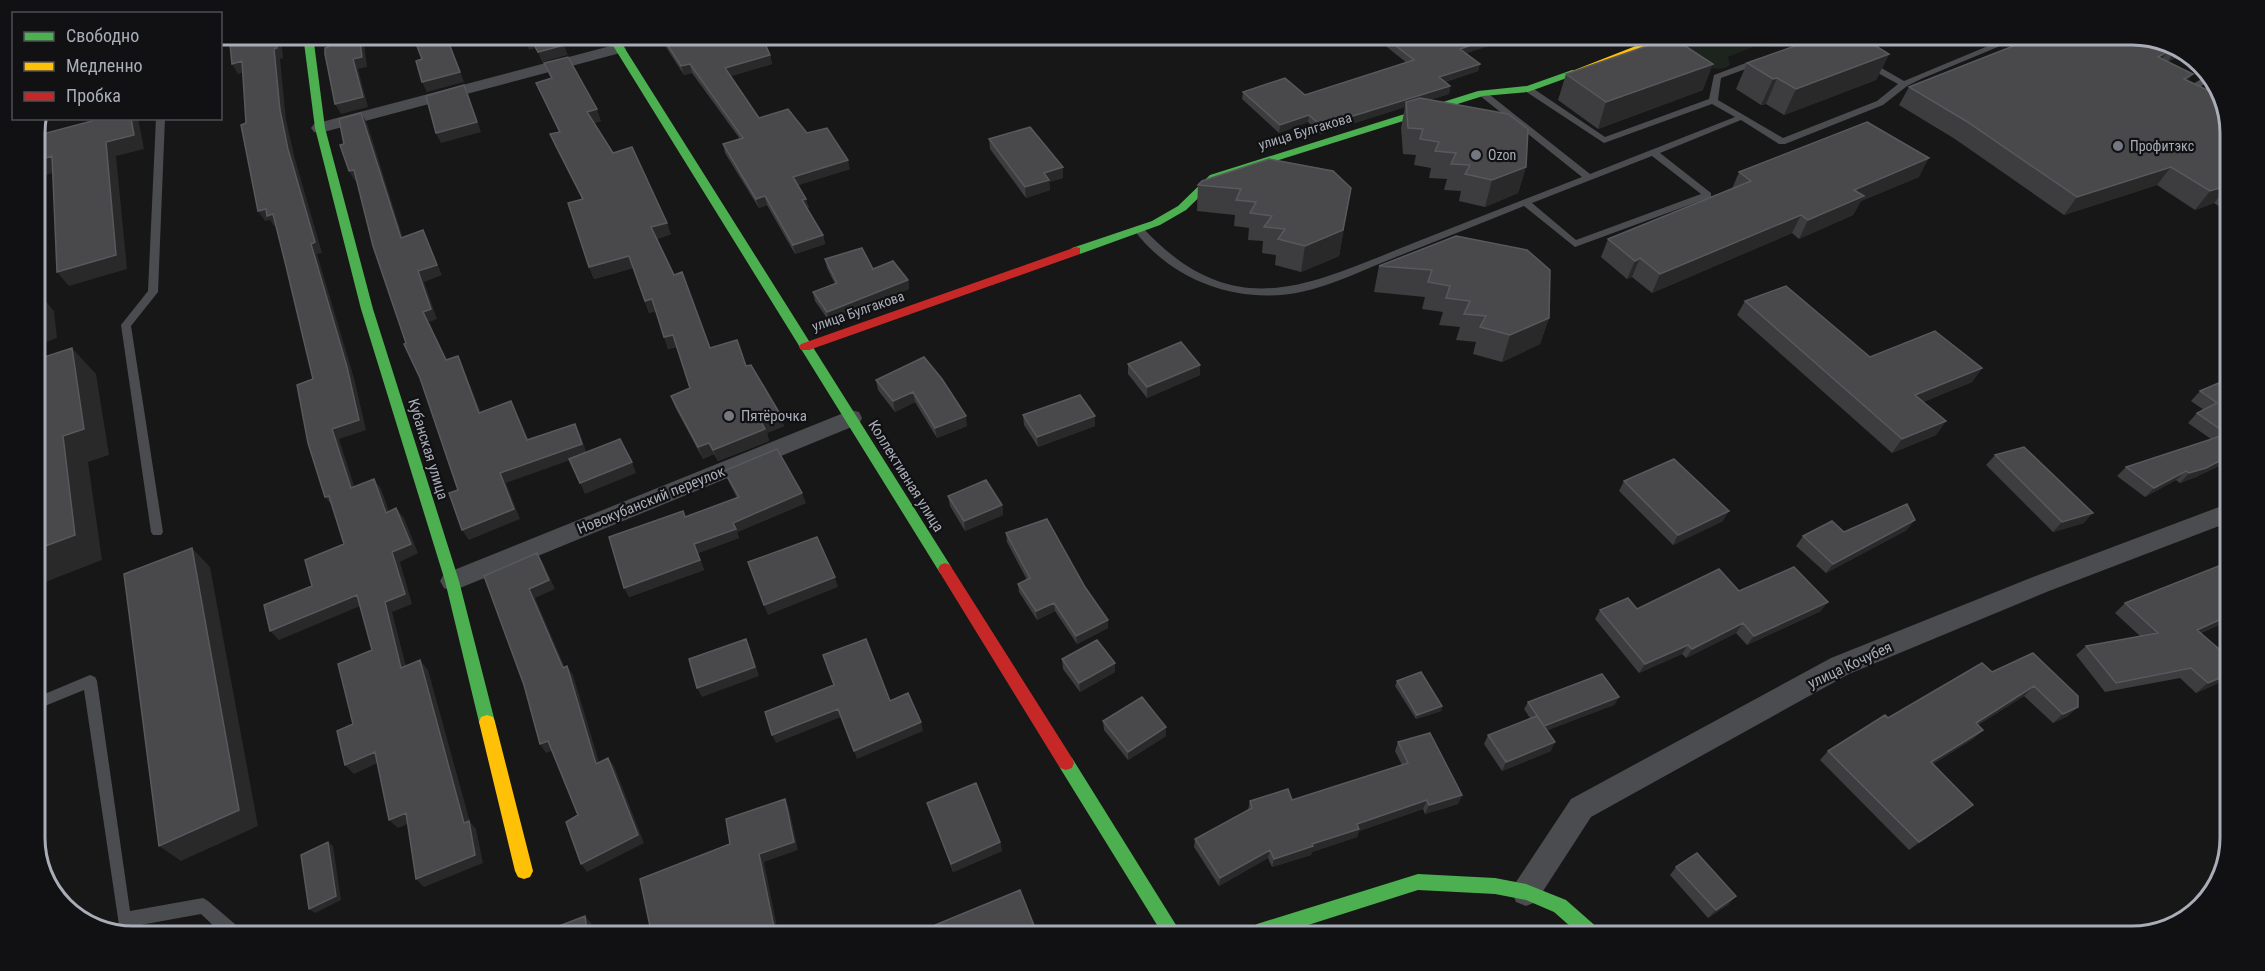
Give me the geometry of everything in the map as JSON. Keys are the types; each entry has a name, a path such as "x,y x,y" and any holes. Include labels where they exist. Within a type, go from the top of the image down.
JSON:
{"street":[{"name":"Кубанская улица","path":"309,45 320,128 367,309 452,581 524,871"},
{"path":"320,128 608,45"},
{"name":"Коллективная улица","path":"616,45 1168,926"},
{"name":"улица Булгакова","path":"805,347 1156,223 1182,208 1214,177 1482,93 1528,89 1655,45"},
{"name":"Новокубанский переулок","path":"452,581 850,418"},
{"name":"улица Кочубея","path":"1526,892 1581,808 1840,666 2041,584 2220,516"},
{"path":"1279,926 1418,882 1495,886 1526,892 1560,906 1584,926"}],"lane":[{"path":"1528,89 1604,140 1713,101 1782,142 1880,103 1904,84 1998,45"},
{"path":"1717,77 1773,56"},
{"path":"1857,58 1904,84"},
{"path":"1707,71 1717,77"},
{"path":"1713,101 1717,77"},
{"path":"2202,80 2191,85 2207,94"},
{"path":"1482,93 1588,177"},
{"path":"1139,230 1155,250 1200,280 1234,289 1263,292 1299,289 1742,117"},
{"path":"157,532 126,325 153,292 160,120"},
{"path":"1525,202 1575,244 1708,195 1653,152"},
{"path":"45,700 90,681 124,920 203,906 226,926"}],"shaded area":[{"path":"1675,45 1758,45 1728,57 1730,65 1723,68 1715,69 1700,63"}],"building":[{"path":"230,45 277,45 277,48 274,49 280,110 288,149 315,242 311,244 347,367 359,420 332,429 351,488 374,479 386,513 396,508 411,544 392,552 405,594 385,602 401,668 420,660 464,823 469,821 475,855 416,879 406,813 389,820 375,752 345,765 337,731 353,724 338,664 372,650 357,595 270,631 264,605 312,586 305,560 344,544 329,496 325,497 308,443 297,385 313,379 273,214 267,216 266,209 258,211 241,125 246,123 242,61 232,64"},
{"path":"328,45 360,45 362,57 353,59 363,97 335,104 325,54 325,48"},
{"path":"417,45 450,45 460,72 422,82 416,61 422,59"},
{"path":"534,45 564,45 538,52"},
{"path":"668,45 766,45 770,55 725,68 759,118 788,109 807,133 827,128 848,160 793,177 806,199 802,200 823,235 793,245 765,196 756,199 723,144 743,138 690,64 681,66"},
{"path":"1395,45 1472,45 1460,49 1480,64 1439,77 1450,86 1321,126 1309,115 1280,125 1243,92 1285,78 1305,95 1414,60"},
{"path":"1650,45 1684,45 1713,64 1606,102 1566,74"},
{"path":"1798,45 1874,45 1889,54 1796,89 1777,78 1773,79 1747,63"},
{"path":"2016,45 2132,45 2166,52 2158,57 2193,74 2184,79 2209,91 2213,99 2220,127 2220,188 2210,191 2171,167 2077,197 1966,121 1909,87"},
{"path":"568,57 597,109 587,112 613,153 632,147 667,223 651,227 674,275 682,272 710,348 737,340 746,366 751,365 780,414 761,422 765,429 713,450 709,443 698,447 671,396 690,388 673,335 664,337 652,299 645,301 629,256 589,267 568,203 583,199 550,134 560,132 536,83 552,78 544,63"},
{"path":"464,85 477,122 436,133 426,96"},
{"path":"1420,98 1508,114 1528,129 1526,167 1492,180 1465,174 1470,165 1451,164 1456,153 1435,151 1439,142 1420,139 1423,129 1408,128 1406,102"},
{"path":"361,113 401,238 423,230 437,265 418,271 431,309 423,312 446,360 458,356 479,413 511,401 527,440 575,424 582,444 500,473 514,509 462,530 449,493 458,490 420,378 404,344 406,343 373,246 354,170 349,171 340,145 344,144 339,119"},
{"path":"131,120 134,135 106,142 116,255 57,272 52,156 45,158 45,133 92,121"},
{"path":"1867,122 1929,158 1854,190 1864,196 1808,220 1801,215 1660,274 1640,258 1635,261 1608,239 1751,181 1739,172"},
{"path":"1030,127 1063,167 1044,173 1049,180 1025,187 989,139"},
{"path":"1269,159 1333,171 1351,188 1343,230 1305,246 1278,239 1285,229 1264,227 1272,216 1250,213 1256,202 1236,200 1241,189 1198,185 1202,181"},
{"path":"1456,236 1527,250 1550,270 1549,318 1510,335 1480,327 1486,316 1464,314 1470,301 1446,298 1450,286 1428,282 1432,270 1379,266"},
{"path":"862,248 873,269 893,261 908,280 827,312 813,292 837,283 825,259"},
{"path":"1786,286 1870,357 1935,331 1982,368 1915,395 1946,421 1902,439 1745,301"},
{"path":"1181,342 1200,365 1147,387 1128,364"},
{"path":"72,348 84,429 63,436 75,535 45,546 45,357"},
{"path":"924,357 942,379 966,416 935,428 913,392 893,401 876,380"},
{"path":"2220,382 2220,429 2197,413 2217,403 2200,391"},
{"path":"1080,395 1095,416 1037,437 1023,415"},
{"path":"2220,436 2220,461 2206,468 2189,473 2186,471 2154,488 2126,467"},
{"path":"620,439 632,462 580,483 569,459"},
{"path":"2024,447 2093,513 2062,522 1995,455"},
{"path":"777,449 802,493 733,523 736,529 694,544 700,560 624,588 609,537 683,511 685,517 739,497 724,471"},
{"path":"1674,459 1729,511 1678,535 1624,481"},
{"path":"986,480 1002,505 964,521 948,496"},
{"path":"1907,504 1915,520 1833,564 1803,536 1832,521 1844,532"},
{"path":"1047,519 1085,587 1108,620 1076,636 1054,603 1036,611 1018,584 1030,578 1006,533"},
{"path":"817,537 835,577 764,605 748,562"},
{"path":"192,548 239,810 159,846 124,574"},
{"path":"537,553 549,580 529,589 563,668 567,666 596,764 608,758 638,835 581,864 566,822 578,815 548,741 540,744 524,685 484,576"},
{"path":"2220,565 2220,620 2197,630 2220,650 2220,678 2208,683 2191,668 2116,683 2086,646 2158,633 2125,603"},
{"path":"1794,567 1828,602 1754,636 1743,623 1692,649 1688,645 1645,664 1600,610 1628,598 1637,609 1719,569 1739,591"},
{"path":"746,639 755,667 697,688 689,659"},
{"path":"866,639 890,701 908,693 921,722 854,751 838,709 772,735 765,712 834,685 823,655"},
{"path":"1097,640 1115,663 1079,683 1062,659"},
{"path":"2033,653 2078,696 2078,707 2063,714 2034,686 1976,723 1983,730 1931,762 1973,805 1919,842 1828,751 1885,715 1888,718 1982,663 1992,672"},
{"path":"1421,672 1442,706 1417,715 1397,681"},
{"path":"1602,674 1619,697 1544,726 1528,702"},
{"path":"1142,697 1166,727 1128,752 1103,721"},
{"path":"1537,716 1555,742 1506,762 1488,735"},
{"path":"1430,733 1462,795 1429,805 1427,800 1357,824 1359,829 1274,859 1270,850 1220,878 1195,839 1252,808 1250,801 1288,789 1292,800 1408,763 1398,742"},
{"path":"976,783 1000,842 951,864 927,803"},
{"path":"785,799 794,842 759,854 774,926 650,926 640,879 730,844 726,819"},
{"path":"328,842 336,896 309,909 301,855"},
{"path":"1697,853 1736,896 1716,910 1676,867"},
{"path":"1020,890 1034,926 933,926"},
{"path":"585,916 586,926 559,926"}],"traffic: fast":[{"path":"309,45 320,128 367,309 452,581 487,722"},
{"path":"618,45 945,569"},
{"path":"1076,251 1156,223 1182,208 1214,177 1482,93 1528,89 1572,73"},
{"path":"1066,763 1168,926"},
{"path":"1279,926 1418,882 1495,886 1526,892 1560,906 1583,926"}],"traffic: slow":[{"path":"1572,73 1647,45"},
{"path":"487,722 524,871"}],"traffic: jam":[{"path":"805,347 1076,251"},
{"path":"945,569 1066,763"}],"place":[{"name":"Профитэкс","path":"2118,146"},
{"name":"Ozon","path":"1476,155"},
{"name":"Пятёрочка","path":"729,416"}]}
